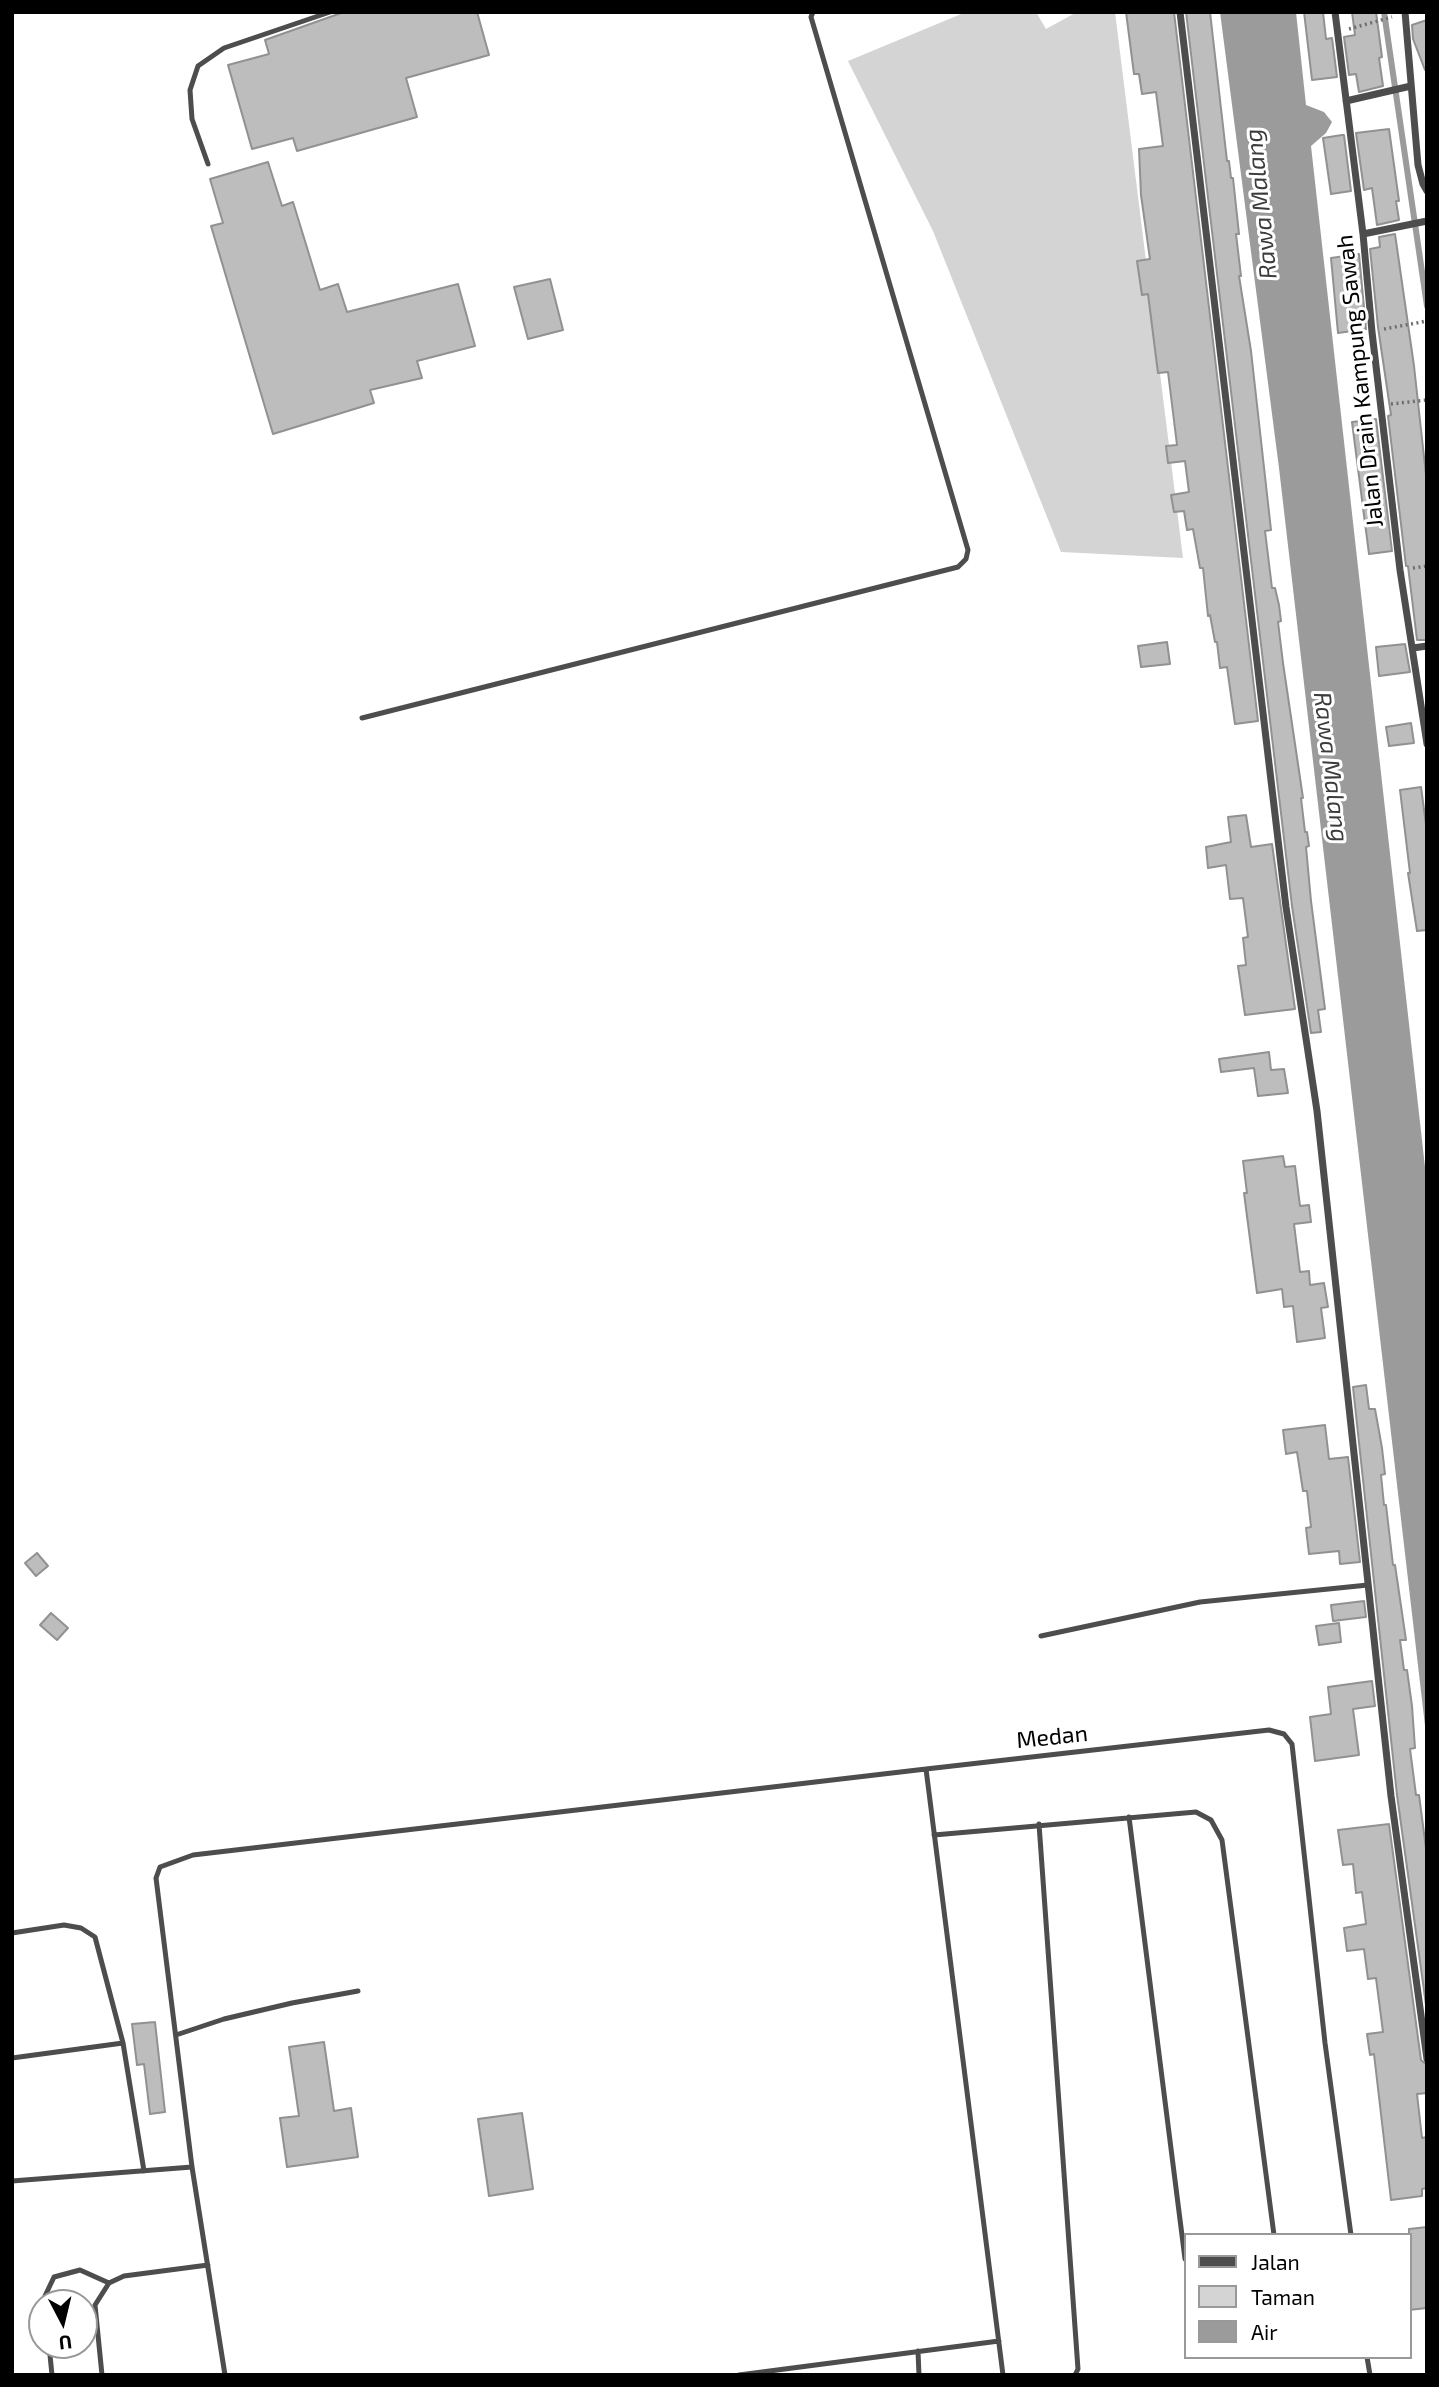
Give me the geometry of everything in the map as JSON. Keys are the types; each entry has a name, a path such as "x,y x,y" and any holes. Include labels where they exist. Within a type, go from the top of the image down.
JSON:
{"street":[{"path":"1180,12 1286,907 1317,1111 1391,1796 1427,2059"},
{"name":"Jalan Drain Kampung Sawah","path":"1335,12 1363,234 1400,570 1427,744"},
{"path":"1402,14 1418,165 1427,191"},
{"path":"1346,102 1411,86"},
{"path":"1363,234 1427,221"},
{"path":"1413,648 1427,646"}],"lane":[{"path":"208,164 192,119 191,90 198,66 224,48 330,12"},
{"path":"362,718 958,567 966,559 968,550 811,17 813,12"},
{"path":"1041,1636 1200,1602 1368,1585"},
{"name":"Medan","path":"225,2375 192,2167 156,1878 160,1867 193,1855 1269,1730 1284,1734 1292,1744 1325,2043 1351,2233"},
{"path":"926,1769 1003,2375"},
{"path":"934,1835 1196,1812 1211,1820 1222,1840 1274,2233"},
{"path":"1129,1817 1184,2251"},
{"path":"1039,1824 1078,2369 1075,2375"},
{"path":"12,1934 64,1925 81,1928 95,1937 123,2043 144,2171"},
{"path":"176,2035 292,2003 358,1991"},
{"path":"12,2058 123,2043"},
{"path":"12,2181 192,2167"},
{"path":"102,2375 95,2305 109,2283 124,2276 208,2266"},
{"path":"48,2289 54,2277 80,2270 109,2283"},
{"path":"739,2375 999,2341"},
{"path":"918,2351 919,2375"}],"path":[{"path":"1337,32 1402,14"},
{"path":"1372,331 1427,321"},
{"path":"1382,406 1427,400"}],"green space":[{"path":"966,12 1036,12 1046,29 1077,12 1115,12 1183,558 1061,552 933,231 848,61"}],"water":[{"name":"Rawa Malang","path":"1220,12 1296,12 1306,105 1324,112 1332,122 1326,133 1311,146 1427,1185 1427,1743 1279,468"}],"building":[{"path":"344,12 477,12 489,55 406,78 417,117 297,151 293,138 252,149 228,65 269,54 265,40"},
{"path":"1126,12 1174,12 1258,721 1235,724 1227,667 1220,668 1217,642 1210,615 1208,616 1203,568 1200,568 1193,529 1187,530 1184,511 1174,512 1171,495 1189,492 1185,461 1168,463 1166,446 1177,445 1168,372 1158,373 1148,294 1142,295 1137,261 1150,259 1141,195 1139,149 1163,146 1156,92 1142,94 1139,74 1134,74"},
{"path":"1186,12 1210,12 1227,161 1233,178 1239,234 1236,234 1239,276 1251,351 1271,530 1265,531 1272,588 1275,588 1279,605 1281,621 1278,622 1283,663 1309,846 1306,847 1311,901 1325,1009 1318,1010 1321,1032 1311,1033 1292,906"},
{"path":"1304,12 1323,12 1326,39 1332,38 1337,77 1312,80"},
{"path":"1352,12 1376,12 1382,57 1379,58 1383,86 1359,92 1356,74 1349,75 1344,37 1355,35"},
{"path":"1427,20 1425,70 1413,39 1412,25"},
{"path":"1389,129 1399,220 1377,225 1372,188 1364,190 1356,133"},
{"path":"1344,135 1351,191 1331,194 1323,138"},
{"path":"268,162 282,206 293,202 320,290 338,284 347,312 458,284 475,346 417,361 422,378 370,390 374,403 273,434 211,226 223,223 210,179"},
{"path":"1395,234 1427,484 1427,640 1417,640 1406,566 1388,416 1391,415 1370,249 1380,247 1379,237"},
{"path":"1359,254 1366,329 1338,333 1331,258"},
{"path":"550,279 563,330 528,339 514,287"},
{"path":"1376,419 1392,551 1369,554 1352,422"},
{"path":"1167,642 1170,664 1141,667 1138,646"},
{"path":"1405,644 1410,672 1379,676 1376,647"},
{"path":"1411,723 1414,743 1389,746 1386,727"},
{"path":"1421,787 1427,832 1427,930 1417,931 1400,790"},
{"path":"1246,815 1251,847 1272,844 1295,1009 1245,1015 1238,966 1246,965 1243,938 1248,937 1243,898 1230,899 1226,865 1208,868 1206,847 1231,842 1228,817"},
{"path":"1269,1052 1271,1070 1284,1069 1288,1093 1258,1096 1254,1068 1221,1072 1219,1059"},
{"path":"1283,1156 1285,1167 1295,1166 1300,1206 1309,1205 1311,1222 1294,1224 1300,1272 1309,1271 1310,1285 1324,1283 1328,1307 1321,1308 1325,1338 1297,1342 1293,1306 1284,1307 1282,1289 1257,1293 1244,1193 1247,1193 1243,1161"},
{"path":"1366,1385 1369,1409 1375,1409 1382,1448 1384,1505 1406,1640 1400,1640 1412,1706 1415,1748 1410,1749 1427,1856 1427,2012 1397,1795 1353,1387"},
{"path":"1325,1425 1329,1459 1348,1457 1360,1562 1340,1564 1339,1551 1309,1554 1306,1528 1311,1527 1307,1491 1303,1491 1297,1452 1286,1454 1283,1430"},
{"path":"37,1553 48,1566 36,1576 25,1563"},
{"path":"1364,1601 1366,1617 1333,1621 1331,1605"},
{"path":"51,1613 68,1628 57,1640 40,1625"},
{"path":"1339,1623 1341,1642 1319,1645 1316,1626"},
{"path":"1372,1681 1375,1706 1353,1709 1359,1755 1315,1761 1310,1717 1331,1714 1328,1687"},
{"path":"1389,1824 1421,2060 1427,2065 1427,2093 1417,2094 1422,2138 1427,2137 1427,2188 1422,2189 1422,2196 1391,2200 1374,2054 1370,2055 1367,2034 1383,2032 1376,1978 1368,1979 1364,1949 1347,1951 1344,1928 1366,1924 1362,1892 1356,1893 1353,1864 1343,1865 1338,1830"},
{"path":"155,2022 165,2112 150,2114 144,2064 137,2065 132,2024"},
{"path":"324,2042 334,2111 351,2108 358,2157 287,2167 280,2118 299,2116 289,2047"},
{"path":"522,2113 533,2189 489,2196 478,2119"},
{"path":"1427,2227 1427,2308 1411,2310 1409,2229"}],"waterway":[{"path":"1384,12 1427,306"}]}
